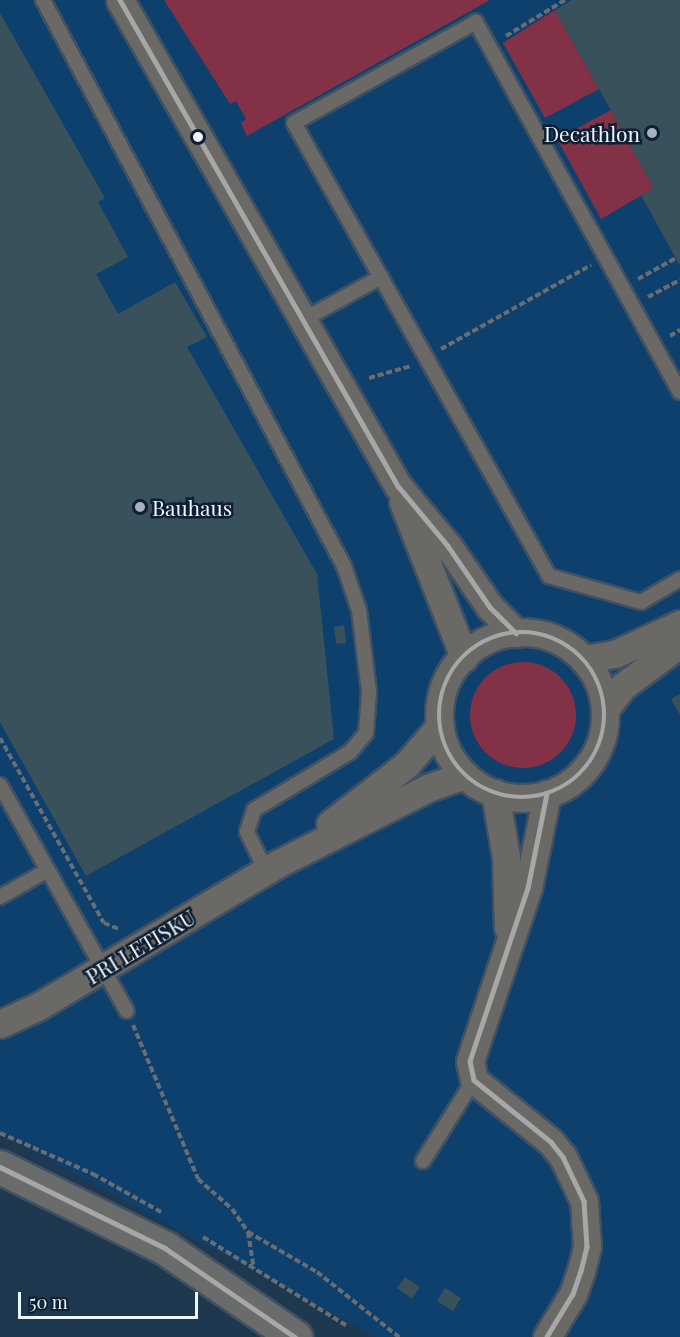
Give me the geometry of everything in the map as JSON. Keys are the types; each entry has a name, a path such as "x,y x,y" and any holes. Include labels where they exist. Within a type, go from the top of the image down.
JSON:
{"main road":[{"path":"0,1167 165,1248 295,1337"}],"street":[{"path":"120,0 398,486 448,546 499,618 516,633"},
{"path":"398,486 423,562 452,621 464,657"},
{"path":"583,659 615,654 680,624"},
{"path":"516,633 559,641 583,659 598,682 605,710 602,736 591,761 572,781 547,794 521,798 495,793 465,775 448,753 440,726 444,688 464,657 488,640 516,633"},
{"path":"605,710 623,686 680,644"},
{"name":"PRI LETISKU","path":"272,868 406,765 440,726"},
{"name":"PRI LETISKU","path":"0,1024 103,969 272,868 430,787 465,775"},
{"path":"495,793 506,856 508,948"},
{"path":"547,794 528,888 470,1062 474,1080 551,1142 584,1201 586,1247 581,1270 573,1294 547,1337"}],"lane":[{"path":"43,0 99,99 344,566 359,610 369,700 366,733 350,752 254,810 247,832 272,868"},
{"path":"680,392 476,22 294,123 549,576 641,602 680,579"},
{"path":"303,320 381,277"},
{"path":"0,785 127,1011"},
{"path":"0,897 48,870"},
{"path":"423,1161 474,1080"}],"path":[{"path":"510,44 505,33 564,0"},
{"path":"369,378 400,372 606,257"},
{"path":"638,279 676,258"},
{"path":"648,297 680,280"},
{"path":"0,738 104,923 119,930"},
{"path":"127,1011 198,1179 232,1209 248,1232 255,1261 248,1305"},
{"path":"248,1232 317,1272 399,1337"}],"shaded area":[{"path":"0,0 680,0 680,1337 376,1337 0,1133"},
{"path":"164,0 490,0 247,136 241,123 246,119 236,101 230,104"},
{"path":"555,10 599,89 545,118 503,43"},
{"path":"611,110 654,188 601,219 557,139"},
{"path":"523,662 543,666 561,677 572,695 576,715 572,735 561,753 543,764 523,768 503,764 485,753 474,735 470,715 474,695 485,677 503,666"}],"building":[{"name":"Decathlon","path":"572,0 680,0 680,266 641,195 654,188 555,10"},
{"name":"Bauhaus","path":"0,13 105,198 98,202 128,257 96,274 118,314 175,282 207,337 187,347 317,574 334,739 86,876 0,722"},
{"path":"344,625 346,643 336,644 334,627"},
{"path":"680,694 680,715 671,699"},
{"path":"405,1277 420,1287 412,1299 397,1288"},
{"path":"445,1288 461,1298 453,1311 437,1301"}],"transit line":[{"path":"120,0 398,486 448,546 490,607 516,633"},
{"path":"522,632 554,639 568,646 580,657 591,669 598,683 605,715 598,747 591,761 580,773 568,784 554,791 522,798 490,791 476,784 464,773 453,761 446,747 439,715 446,683 453,669 464,657 476,646 490,639 522,632"},
{"path":"547,794 528,888 470,1061 474,1080 551,1142 563,1157 584,1201 587,1247 581,1271 573,1294 547,1337"},
{"path":"0,1167 165,1248 295,1337"}],"place":[{"name":"Decathlon","path":"652,133"},
{"name":"Bauhaus","path":"140,507"}]}
